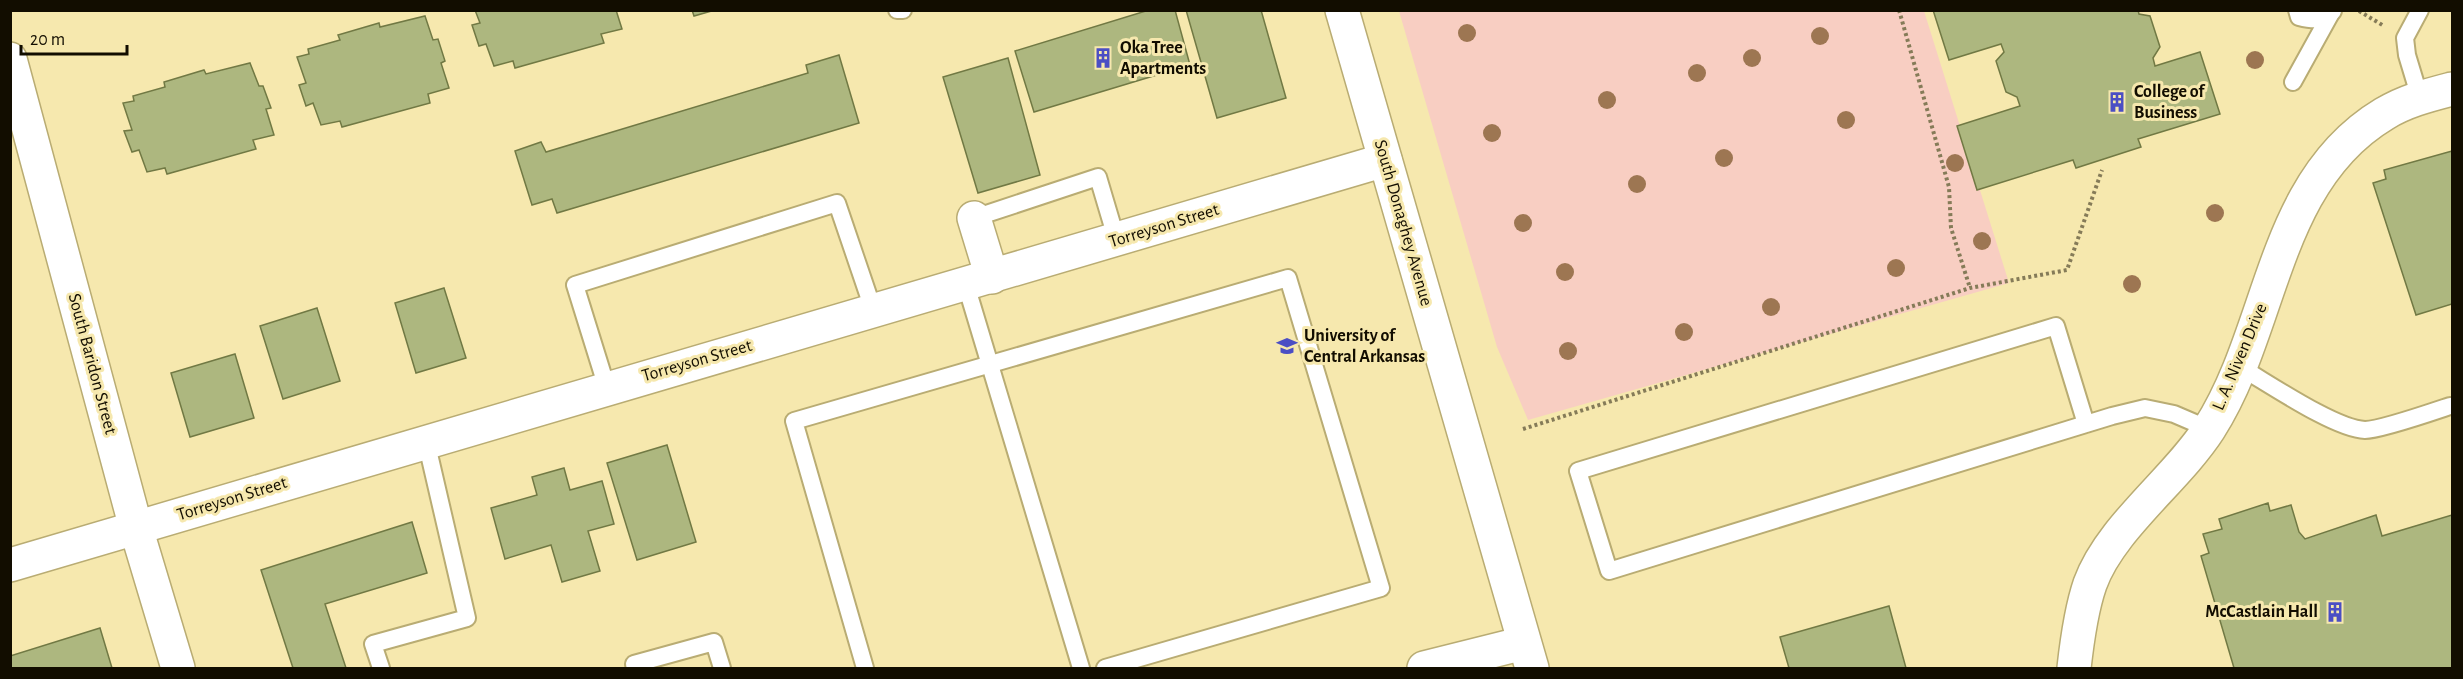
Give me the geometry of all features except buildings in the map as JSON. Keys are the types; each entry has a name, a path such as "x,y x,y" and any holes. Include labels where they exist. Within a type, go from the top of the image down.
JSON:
{"street":[{"name":"South Donaghey Avenue","path":"1342,10 1528,656"},
{"name":"South Baridon Street","path":"10,59 136,528 178,669"},
{"name":"L. A. Niven Drive","path":"2074,669 2090,584 2108,549 2164,486 2209,429 2240,367 2291,224 2317,179 2363,128 2386,113 2420,98 2452,89"},
{"name":"Torreyson Street","path":"10,565 873,309 1117,241 1385,160"},
{"path":"974,218 979,281"},
{"path":"1424,669 1528,656"}],"lane":[{"path":"897,10 903,10"},
{"path":"2297,10 2299,17 2312,21 2331,13"},
{"path":"2420,10 2405,38 2407,55 2420,98"},
{"path":"2293,82 2331,13"},
{"path":"974,218 1098,177 1117,241"},
{"path":"607,388 575,285 837,203 873,309"},
{"path":"865,669 794,421 1288,278 1381,588 1110,668"},
{"path":"979,281 991,364 1080,669"},
{"path":"2086,424 2056,326 1578,471 1609,571 2086,424 2145,408 2175,414 2209,429"},
{"path":"2240,367 2322,413 2351,427 2366,430 2450,406"},
{"path":"381,669 373,644 467,618 426,441"},
{"path":"635,669 634,664 714,642 722,669"}],"path":[{"path":"1899,10 1949,187 1950,228 1970,288"},
{"path":"1523,429 1970,288 2067,270 2102,170"}],"shaded area":[{"path":"1399,11 1924,11 2009,283 1528,420 1497,347"}],"place":[{"name":"Oka Tree Apartments","path":"1103,58"},
{"name":"College of Business","path":"2117,102"},
{"name":"University of Central Arkansas","path":"1287,346"},
{"name":"McCastlain Hall","path":"2335,612"}]}
